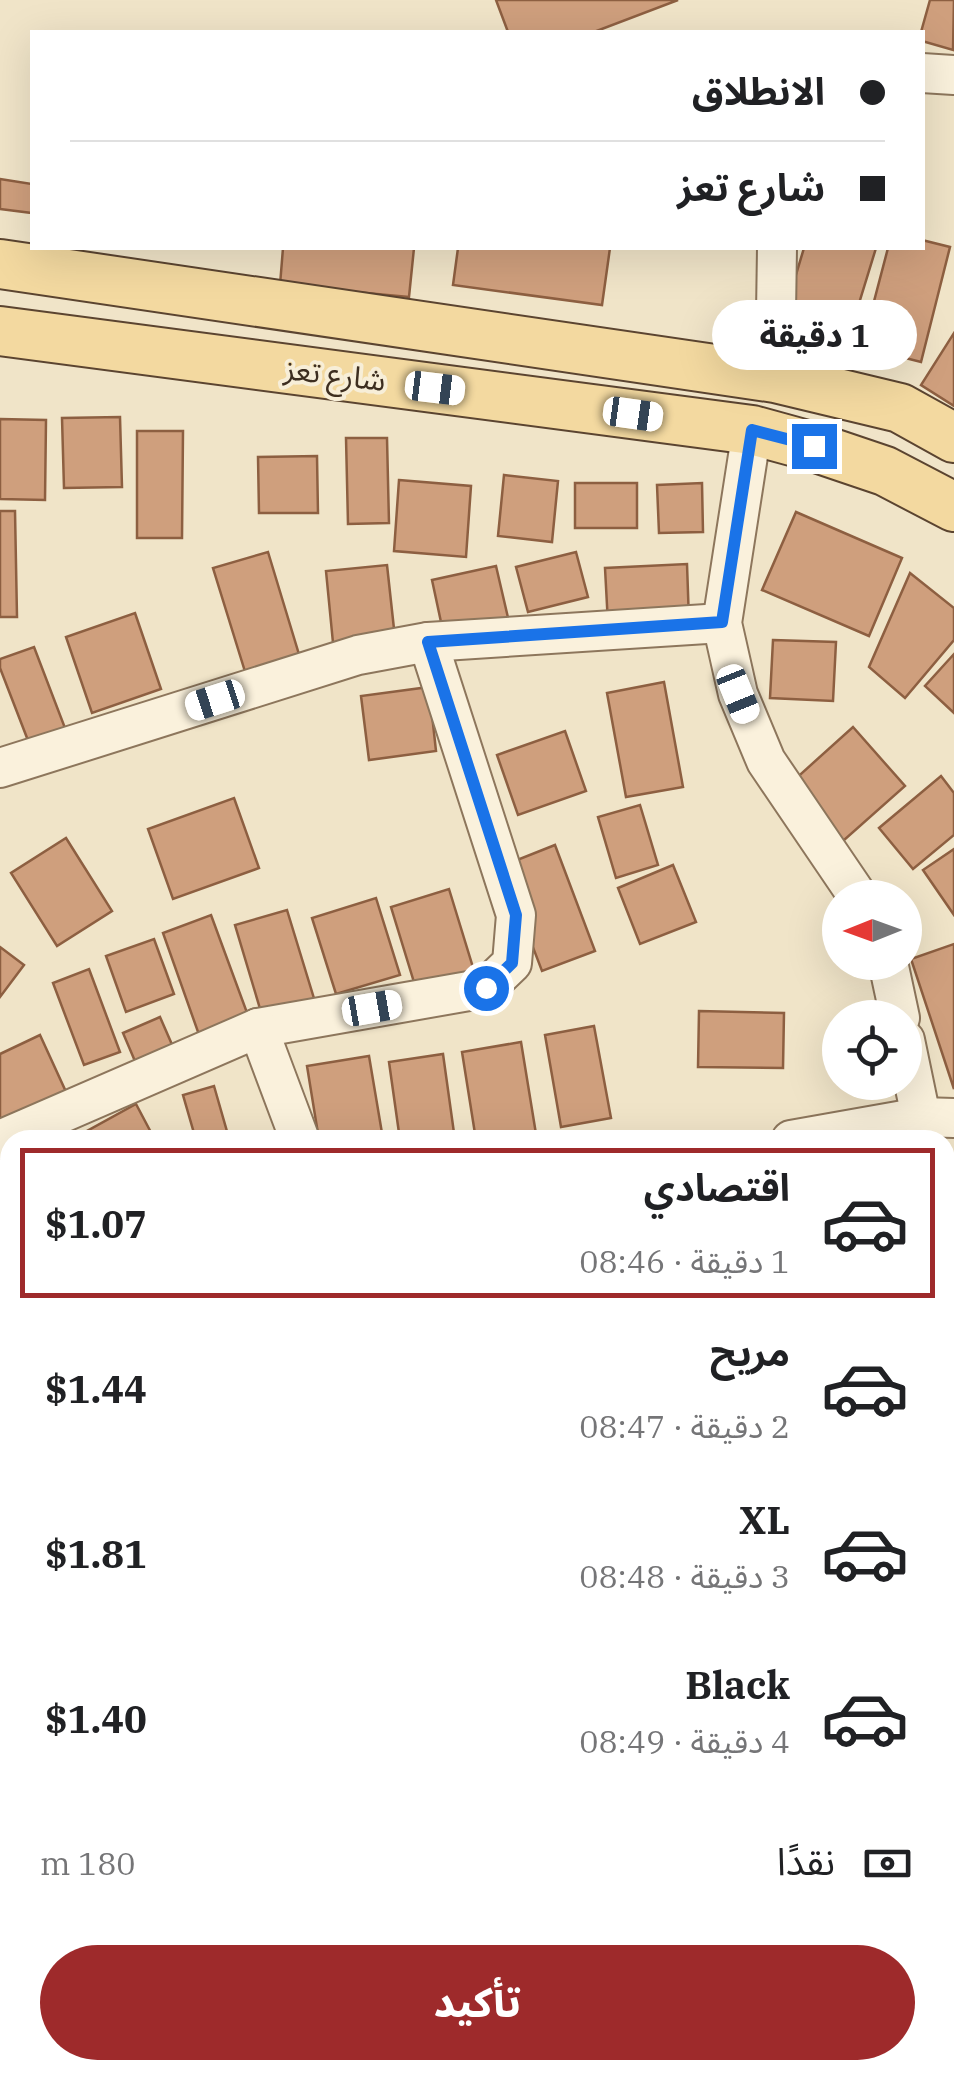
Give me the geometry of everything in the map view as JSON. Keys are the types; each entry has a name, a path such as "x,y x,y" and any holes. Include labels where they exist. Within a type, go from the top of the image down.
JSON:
{"main road":[{"name":"شارع تعز","path":"0,264 774,378 900,408 954,438"},
{"name":"شارع تعز","path":"0,331 752,430 814,446 884,471 954,507"}],"street":[{"path":"925,73 954,75"},
{"path":"774,378 777,250"},
{"path":"752,430 722,622 738,694 766,761 847,880"},
{"path":"0,768 358,655 428,642 722,622"},
{"path":"23,1130 258,1028 486,988 512,963 516,915 428,642"},
{"path":"258,1028 296,1130"},
{"path":"885,1130 932,1125 922,1094"}],"building":[{"path":"496,0 678,0 599,30 507,30"},
{"path":"930,0 954,0 953,50 925,42 925,30 922,30"},
{"path":"0,179 30,184 30,213 0,209"},
{"path":"925,241 950,247 921,362 862,347 887,250 925,250"},
{"path":"283,250 414,250 409,297 280,285"},
{"path":"458,250 610,250 602,305 453,285"},
{"path":"803,250 875,250 845,349 780,328"},
{"path":"954,333 954,406 921,385"},
{"path":"120,417 122,487 64,488 62,418"},
{"path":"0,419 46,420 45,500 0,499"},
{"path":"137,431 183,431 182,538 137,538"},
{"path":"346,438 387,438 389,523 348,524"},
{"path":"317,456 318,513 259,513 258,457"},
{"path":"504,475 558,481 552,542 498,536"},
{"path":"399,480 471,486 466,557 394,551"},
{"path":"575,483 637,483 637,528 575,528"},
{"path":"702,483 703,532 659,533 657,485"},
{"path":"0,511 15,511 17,617 0,617"},
{"path":"796,512 902,558 869,636 762,590"},
{"path":"268,552 301,661 247,678 213,568"},
{"path":"576,552 588,597 528,612 516,567"},
{"path":"687,564 689,621 608,624 605,568"},
{"path":"387,565 396,647 334,653 326,571"},
{"path":"496,566 509,622 444,636 432,580"},
{"path":"910,573 954,608 954,640 905,698 869,667"},
{"path":"135,613 161,689 92,713 66,637"},
{"path":"773,640 836,642 833,701 770,698"},
{"path":"34,647 65,728 29,743 0,659"},
{"path":"954,654 954,713 925,686"},
{"path":"664,682 683,787 626,797 607,693"},
{"path":"429,687 436,751 369,760 361,696"},
{"path":"853,727 905,786 843,841 792,782"},
{"path":"565,731 586,791 518,815 497,755"},
{"path":"941,776 954,793 954,835 913,869 879,828"},
{"path":"234,798 259,868 173,899 148,829"},
{"path":"640,805 658,865 616,878 598,817"},
{"path":"66,838 112,911 57,946 11,873"},
{"path":"555,845 595,951 542,971 502,866"},
{"path":"954,849 954,915 923,870"},
{"path":"673,865 696,922 640,944 618,888"},
{"path":"449,889 475,974 417,992 391,907"},
{"path":"376,898 400,975 336,994 312,918"},
{"path":"287,910 316,1005 264,1022 235,925"},
{"path":"211,915 253,1029 203,1046 163,933"},
{"path":"154,939 174,994 126,1012 106,956"},
{"path":"954,944 954,1089 918,980 922,980 922,955"},
{"path":"0,947 24,965 0,997"},
{"path":"89,969 120,1052 84,1065 53,983"},
{"path":"699,1011 784,1013 783,1068 698,1067"},
{"path":"160,1017 180,1063 143,1080 123,1033"},
{"path":"594,1026 611,1118 561,1127 545,1035"},
{"path":"40,1035 72,1105 17,1130 0,1130 0,1054"},
{"path":"521,1042 535,1130 474,1130 462,1052"},
{"path":"443,1054 454,1130 399,1130 389,1062"},
{"path":"369,1056 381,1130 317,1130 307,1066"},
{"path":"214,1086 227,1130 193,1130 183,1095"},
{"path":"136,1104 150,1130 89,1130"}],"route":[{"path":"486,988 512,963 516,915 428,642 722,622 752,430 814,446"}]}
